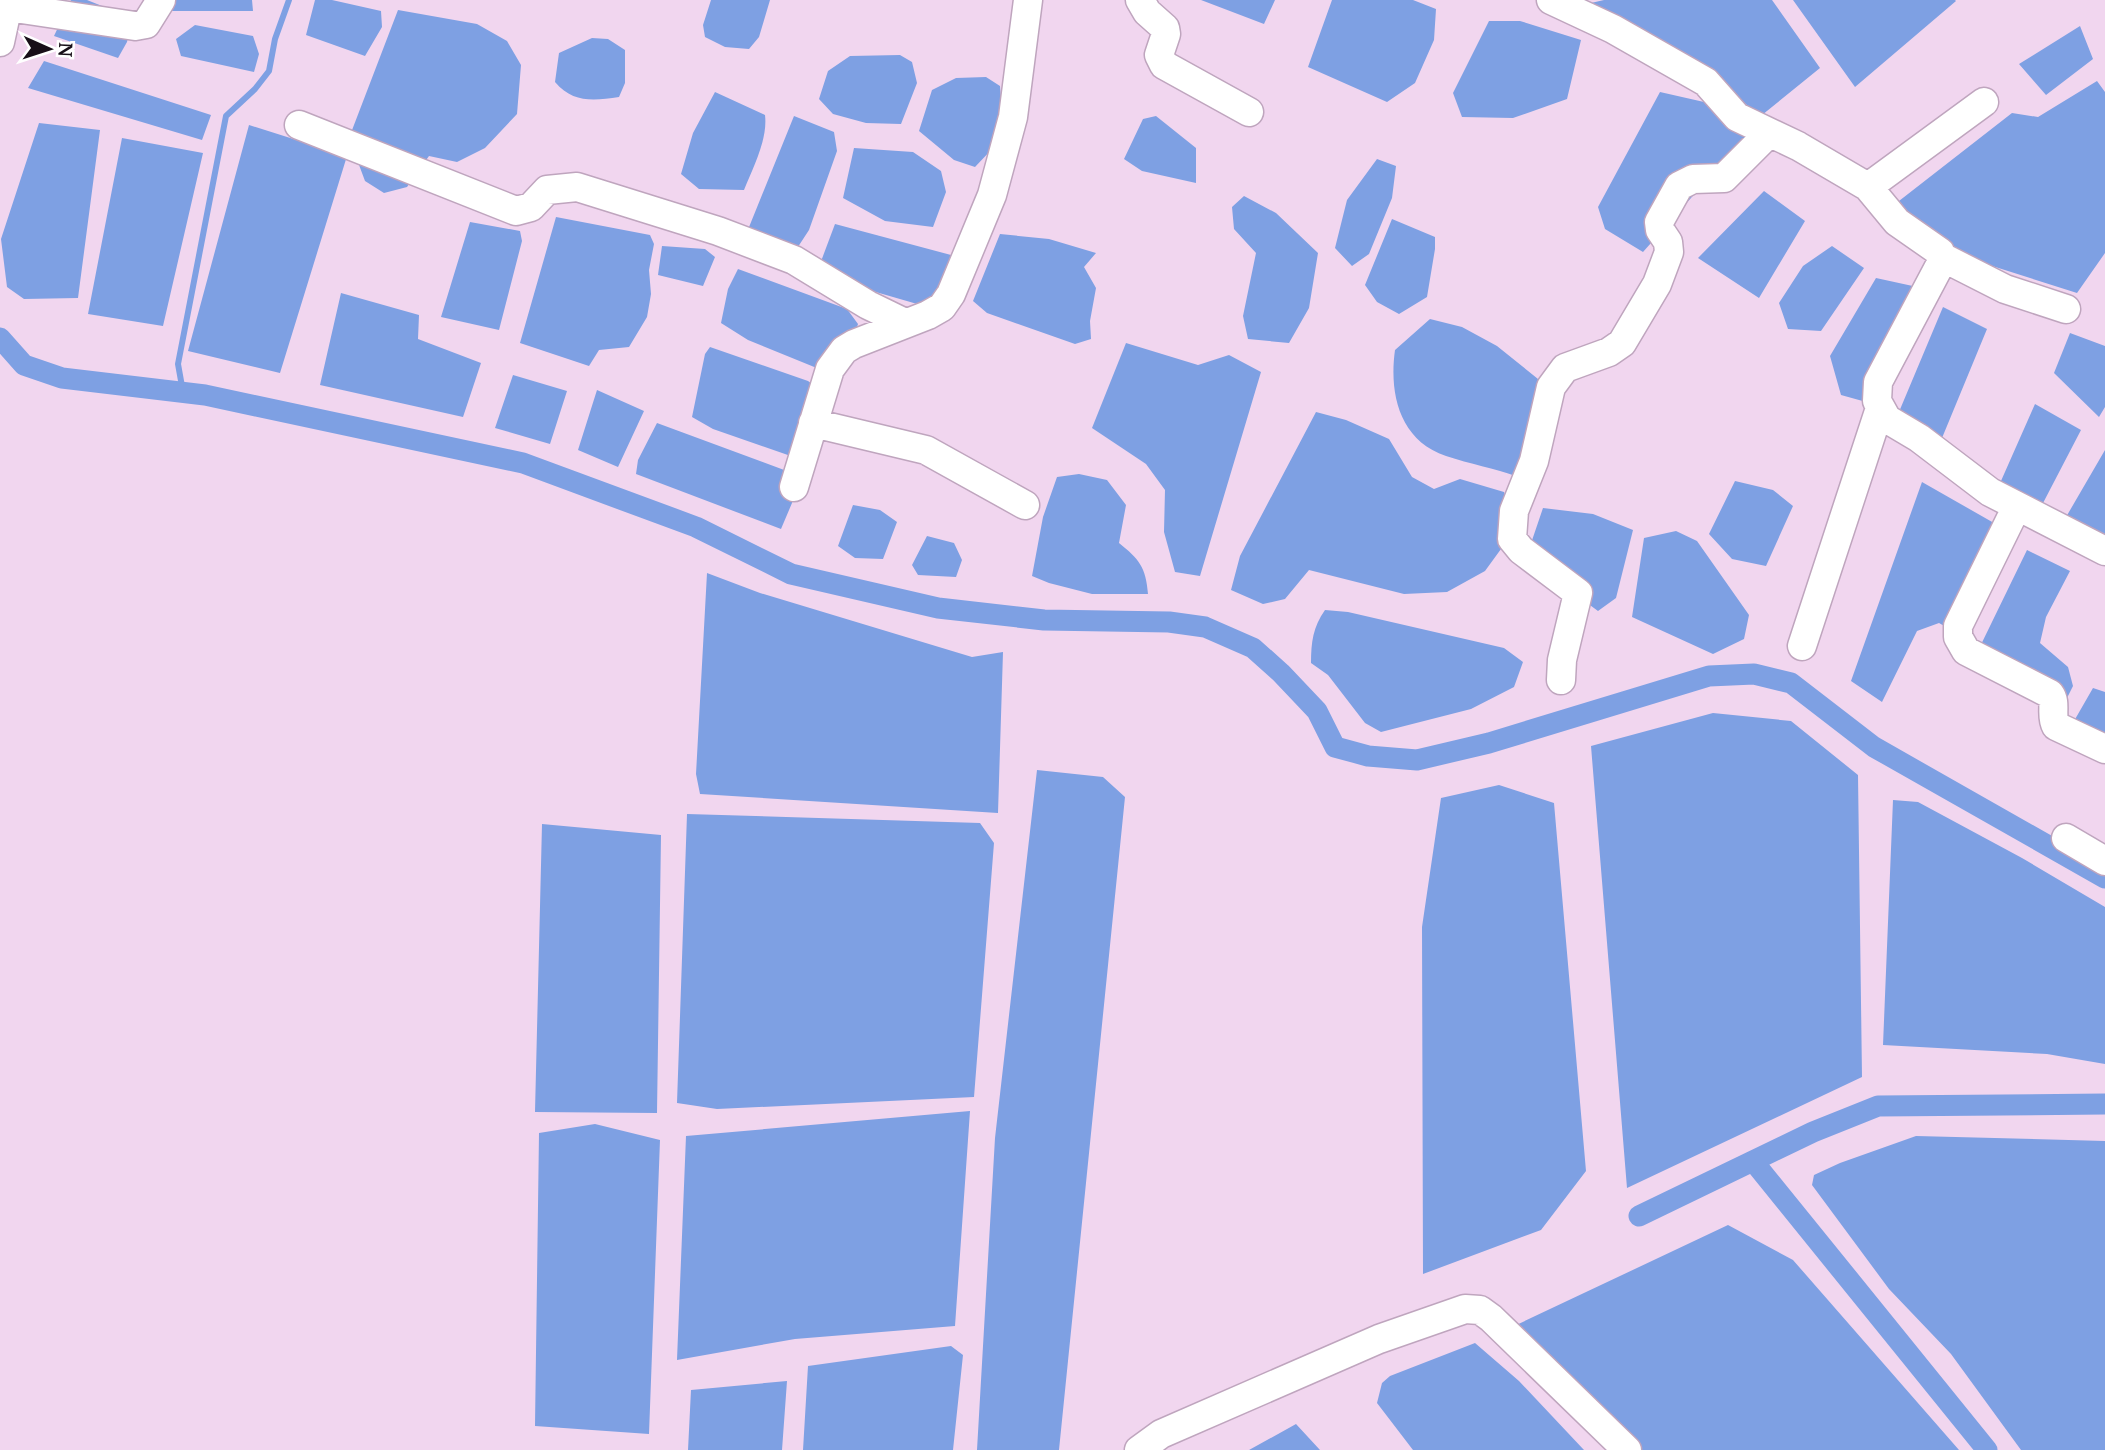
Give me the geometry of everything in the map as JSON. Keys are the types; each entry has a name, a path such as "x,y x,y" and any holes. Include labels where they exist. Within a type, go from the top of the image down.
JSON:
{"street":[{"path":"0,43 8,3 135,26 146,24 161,0"},
{"path":"794,487 830,369 844,350 928,315 942,307 947,300 992,195 1013,117 1028,0"},
{"path":"1140,0 1147,12 1165,28 1166,34 1159,55 1164,65 1249,112"},
{"path":"1551,0 1612,29 1697,77 1712,88 1737,117 1798,146 1868,187 1897,222 1940,252 1941,263 1878,382 1877,401 1880,408 1887,419 1919,438 1990,492 2105,551"},
{"path":"1868,187 1984,103"},
{"path":"299,125 516,211 531,207 547,190 578,187 718,231 794,260 868,305 905,323"},
{"path":"1561,680 1562,660 1578,593 1521,550 1513,539 1511,530 1514,511 1534,461 1551,387 1565,368 1609,352 1622,343 1657,284 1669,252 1668,242 1660,230 1659,222 1679,186 1693,179 1724,178 1769,132"},
{"path":"1942,257 2006,289 2066,309"},
{"path":"1802,646 1880,408"},
{"path":"813,423 926,450 1025,505"},
{"path":"2017,506 1958,626 1958,637 1966,651 2050,694 2056,726 2105,749"},
{"path":"2066,838 2105,861"},
{"path":"1139,1450 1161,1434 1379,1339 1465,1309 1480,1310 1491,1318 1627,1450"}],"water":[{"path":"71,0 87,0 132,18 127,42 118,58 54,36"},
{"path":"143,0 252,0 253,11 166,11"},
{"path":"315,0 332,0 381,11 382,27 365,56 306,35"},
{"path":"711,0 770,0 759,37 749,49 725,47 705,37 703,25"},
{"path":"1201,0 1275,0 1264,24"},
{"path":"1332,0 1413,0 1436,9 1434,40 1415,83 1387,102 1308,67"},
{"path":"1604,0 1772,0 1820,68 1762,115 1631,28 1591,11 1591,3"},
{"path":"1793,0 1955,0 1956,1 1855,87"},
{"path":"398,10 477,24 507,41 521,65 517,114 485,148 457,162 429,156 407,187 384,193 365,181 349,138"},
{"path":"1489,21 1520,21 1581,40 1567,99 1513,118 1462,117 1453,93"},
{"path":"195,25 253,36 259,54 254,72 181,56 176,39"},
{"path":"2080,26 2093,59 2046,95 2019,64"},
{"path":"592,38 608,39 625,50 625,83 619,97 584,99 569,94 555,82 559,53"},
{"path":"900,55 912,62 917,83 901,124 866,123 833,114 819,99 828,71 850,56"},
{"path":"44,61 211,115 202,140 28,88"},
{"path":"986,77 1000,86 1002,112 993,148 975,167 954,160 919,131 932,90 956,78"},
{"path":"2097,81 2105,92 2105,253 2077,293 1926,245 1890,208 2012,113 2038,117"},
{"path":"715,92 765,115 762,143 744,190 699,189 681,174 693,133"},
{"path":"1660,92 1704,102 1747,135 1643,252 1605,229 1598,207"},
{"path":"794,116 834,132 837,151 809,230 794,253 745,237"},
{"path":"1156,116 1196,148 1196,183 1142,171 1124,159 1143,119"},
{"path":"39,123 100,130 78,298 24,299 7,287 1,239"},
{"path":"249,125 347,156 280,373 188,351"},
{"path":"122,138 203,153 163,326 88,314"},
{"path":"854,148 913,152 941,171 946,192 933,227 885,221 843,198"},
{"path":"1377,159 1396,166 1392,198 1369,254 1352,266 1335,248 1347,200"},
{"path":"1764,191 1805,221 1759,298 1698,258"},
{"path":"1244,196 1276,213 1318,253 1309,308 1289,343 1248,339 1243,316 1256,253 1234,229 1232,207"},
{"path":"556,217 650,235 654,244 649,270 651,294 647,317 629,347 599,350 589,366 520,343"},
{"path":"1392,219 1435,237 1427,297 1399,314 1377,302 1365,285"},
{"path":"470,222 520,231 522,241 499,330 441,317"},
{"path":"835,224 951,255 958,269 931,308 855,286 820,264"},
{"path":"1000,234 1049,239 1096,253 1084,267 1096,288 1090,321 1091,339 1075,344 987,313 973,301"},
{"path":"662,246 705,249 715,257 703,286 658,275"},
{"path":"1832,246 1864,268 1821,331 1788,329 1779,303 1803,266"},
{"path":"738,269 847,309 858,324 848,354 829,373 748,340 721,323 728,289"},
{"path":"1876,278 1931,290 1877,405 1841,395 1830,356"},
{"path":"341,293 419,315 418,339 481,363 463,417 320,385"},
{"path":"1943,307 1987,329 1942,438 1923,436 1896,419"},
{"path":"1430,319 1462,327 1497,346 1538,379 1540,420 1518,477 1430,449 1417,439 1408,427 1396,398 1395,350"},
{"path":"2070,333 2105,346 2105,407 2099,417 2054,373"},
{"path":"1126,343 1198,365 1229,355 1261,372 1200,576 1175,572 1164,532 1165,490 1146,464 1092,428"},
{"path":"710,347 808,381 823,392 808,462 713,429 692,417 705,354"},
{"path":"513,375 567,391 550,444 495,428"},
{"path":"597,390 644,411 618,467 578,450"},
{"path":"2035,404 2081,430 2042,505 1997,490"},
{"path":"1316,412 1346,420 1389,439 1412,477 1434,489 1460,479 1504,492 1510,508 1507,531 1501,549 1485,571 1447,592 1404,594 1309,570 1285,599 1263,604 1231,590 1240,556"},
{"path":"657,423 803,477 781,529 636,474 638,460"},
{"path":"2105,450 2105,548 2062,524"},
{"path":"1079,474 1107,480 1126,505 1119,543 1140,564 1148,594 1092,594 1032,576 1043,517 1057,477"},
{"path":"1735,481 1773,490 1793,506 1766,566 1732,559 1709,534"},
{"path":"1922,482 2008,531 1964,637 1939,623 1917,631 1882,702 1851,681"},
{"path":"853,505 880,510 897,522 883,559 855,558 838,546"},
{"path":"1543,508 1593,514 1633,530 1616,598 1598,611 1526,558"},
{"path":"1676,531 1697,541 1749,615 1744,639 1713,654 1632,617 1644,538"},
{"path":"927,536 954,543 962,560 956,577 918,575 912,565"},
{"path":"2027,550 2070,571 2046,617 2040,643 2068,667 2073,686 2060,712 1973,661"},
{"path":"707,573 760,593 972,657 1003,652 998,813 700,794 696,774"},
{"path":"1325,610 1348,612 1504,648 1523,662 1514,687 1471,709 1381,732 1365,723 1328,675 1311,663 1314,635"},
{"path":"2093,688 2105,692 2105,763 2057,742 2070,728"},
{"path":"1713,713 1791,721 1858,775 1862,1077 1627,1188 1591,746"},
{"path":"1037,770 1103,777 1125,797 1059,1450 977,1450 995,1138"},
{"path":"1499,785 1554,803 1586,1171 1541,1230 1423,1274 1422,927 1441,798"},
{"path":"1893,800 1918,802 2105,907 2105,1064 2047,1054 1883,1045"},
{"path":"687,814 980,823 994,843 974,1097 717,1109 677,1103"},
{"path":"542,824 661,835 657,1113 535,1112"},
{"path":"970,1111 955,1326 795,1339 677,1360 686,1136"},
{"path":"595,1124 660,1140 649,1434 535,1426 539,1133"},
{"path":"1916,1136 2105,1141 2105,1450 2021,1450 1951,1354 1889,1289 1812,1185 1814,1175"},
{"path":"1728,1225 1793,1260 1959,1450 1634,1450 1512,1327"},
{"path":"1475,1343 1519,1381 1584,1450 1413,1450 1377,1403 1382,1383 1390,1376"},
{"path":"951,1346 963,1355 953,1450 803,1450 808,1366"},
{"path":"787,1381 782,1450 688,1450 691,1390"},
{"path":"1296,1424 1320,1450 1249,1450"}],"waterway":[{"path":"183,392 178,364 226,116 255,89 269,71 275,39 289,0"},
{"path":"0,338 24,365 62,378 205,395 523,463 696,527 791,574 938,608 1044,620 1169,622 1205,627 1253,648 1281,673 1317,711 1335,747 1368,756 1417,760 1489,743 1709,676 1754,674 1791,683 1874,747 2105,878"},
{"path":"1639,1216 1813,1132 1878,1106 2105,1104"},
{"path":"1753,1161 1987,1450"}]}
